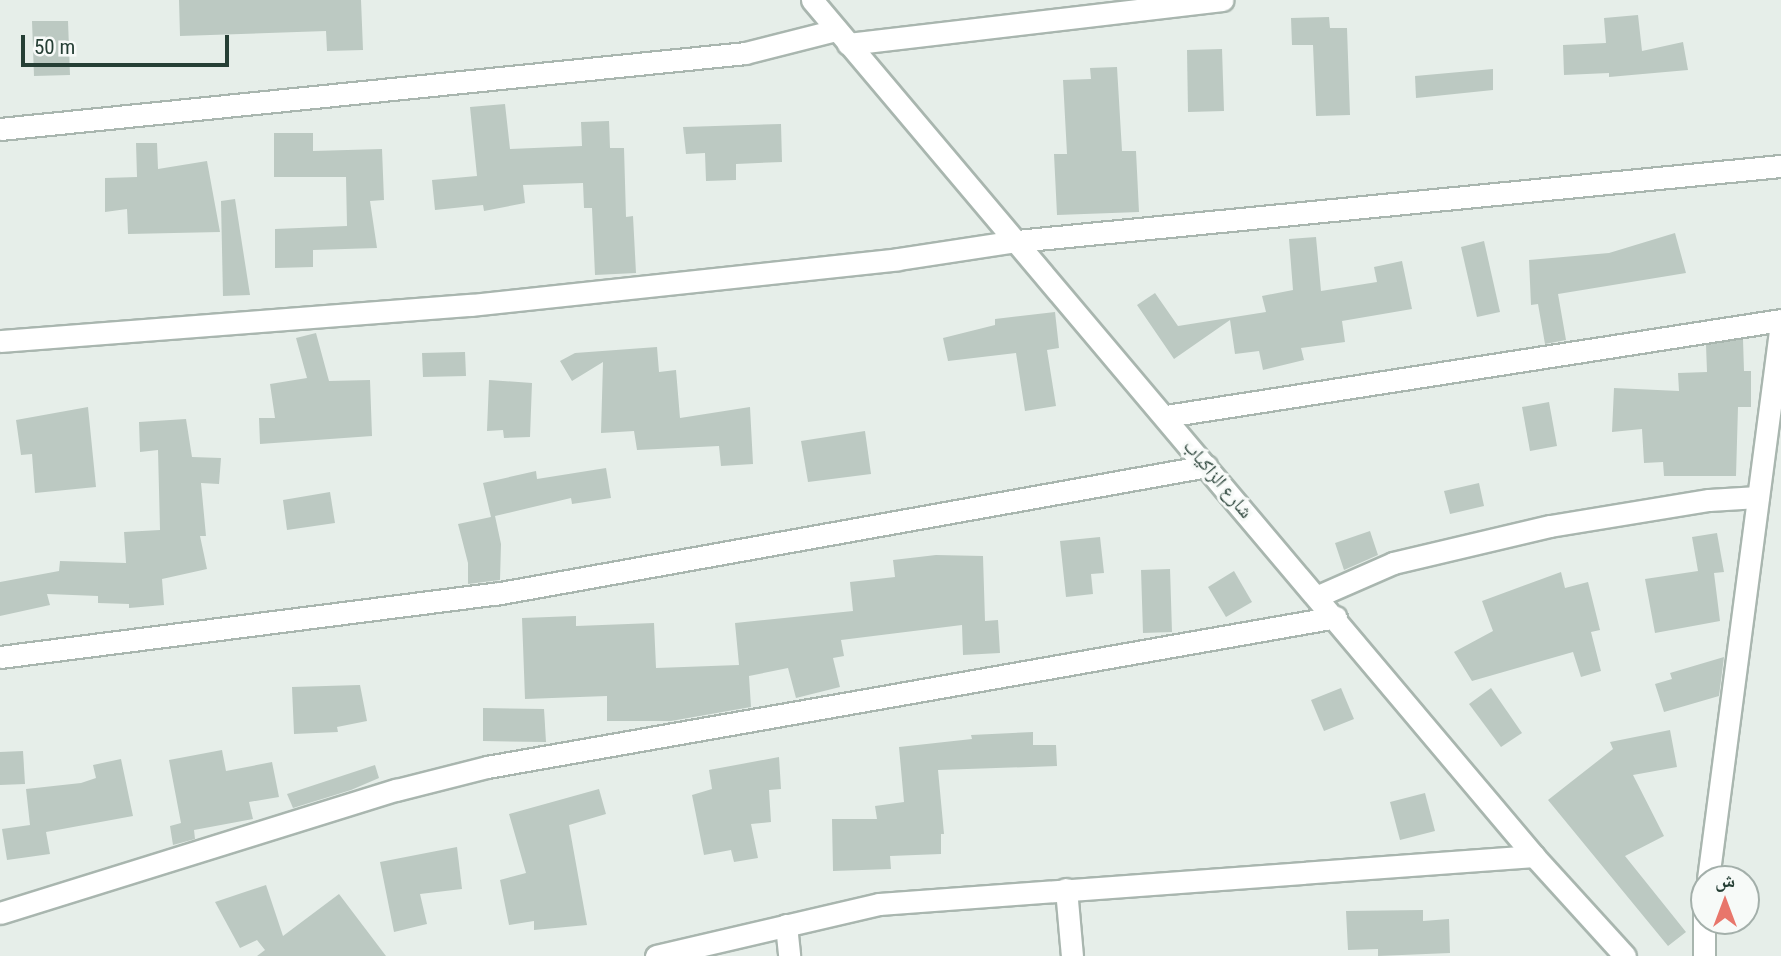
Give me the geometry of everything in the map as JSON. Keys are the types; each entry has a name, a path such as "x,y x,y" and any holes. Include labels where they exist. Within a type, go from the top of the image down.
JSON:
{"street":[{"name":"شارع الزاكياب","path":"812,0 1336,617 1534,856 1625,956"},
{"path":"0,129 745,53 842,37 1222,0"},
{"path":"0,341 471,305 898,259 1017,241 1781,166"},
{"path":"1166,416 1781,321 1710,865"},
{"path":"0,657 495,594 1207,466"},
{"path":"1318,596 1393,563 1550,526 1698,502 1758,497"},
{"path":"0,913 396,790 487,767 1336,617"},
{"path":"656,956 879,904 1534,856"},
{"path":"1066,889 1072,956"},
{"path":"786,925 789,956"},
{"path":"1704,935 1704,956"}],"building":[{"path":"179,0 361,0 363,50 327,51 326,31 180,36"},
{"path":"1638,15 1642,51 1683,42 1688,70 1609,77 1609,73 1564,75 1563,45 1606,43 1604,18"},
{"path":"1329,17 1330,28 1347,28 1350,115 1316,116 1313,45 1292,45 1291,18"},
{"path":"32,21 68,21 70,75 34,76"},
{"path":"1222,49 1224,111 1188,112 1187,50"},
{"path":"1117,67 1122,151 1136,151 1139,212 1057,215 1054,154 1067,154 1063,80 1091,79 1090,68"},
{"path":"1493,69 1493,90 1416,98 1415,76"},
{"path":"505,104 510,149 582,146 581,122 609,121 610,148 624,148 626,217 633,216 636,273 595,275 592,208 584,208 583,183 523,185 525,203 484,211 483,205 435,210 432,180 477,176 470,107"},
{"path":"781,124 782,162 736,164 736,180 706,181 705,153 686,154 683,127"},
{"path":"274,133 313,133 313,151 382,149 384,200 370,201 377,248 313,250 313,267 275,268 275,229 347,226 346,177 274,177"},
{"path":"136,143 157,143 158,169 207,161 220,232 128,234 127,209 105,212 105,178 137,177"},
{"path":"235,199 250,295 223,296 221,201"},
{"path":"1675,233 1686,273 1558,294 1566,340 1545,344 1538,304 1531,305 1529,260 1609,253"},
{"path":"1316,237 1321,291 1377,282 1374,267 1402,261 1412,309 1342,321 1345,342 1301,348 1304,360 1263,370 1259,351 1235,354 1230,320 1174,359 1137,305 1155,293 1178,326 1266,312 1262,296 1293,290 1289,239"},
{"path":"1484,241 1500,312 1477,317 1461,247"},
{"path":"1055,312 1059,348 1047,350 1056,406 1025,411 1016,353 948,361 943,338 995,325 995,319"},
{"path":"316,333 329,381 370,380 372,436 260,444 259,418 275,418 270,384 307,378 296,338"},
{"path":"1743,339 1744,371 1751,371 1751,407 1738,407 1736,476 1664,476 1663,462 1644,463 1642,429 1612,432 1614,388 1679,391 1678,373 1707,372 1706,345"},
{"path":"657,347 659,372 676,370 680,418 750,407 753,464 721,466 719,446 637,450 634,431 601,433 603,362 572,381 560,361 575,353"},
{"path":"465,352 466,376 423,377 422,353"},
{"path":"489,380 532,383 530,437 504,438 503,430 487,431"},
{"path":"1549,402 1557,446 1530,451 1522,407"},
{"path":"88,407 96,487 35,493 32,454 21,455 16,420"},
{"path":"186,419 192,457 221,458 219,484 201,483 206,536 200,536 207,569 162,579 164,605 129,608 129,604 98,603 98,596 47,594 50,605 0,616 0,582 59,571 60,561 126,563 124,532 160,530 158,450 140,452 139,422"},
{"path":"865,431 871,474 808,482 801,441"},
{"path":"606,468 611,498 572,504 571,498 495,516 501,544 500,580 468,584 468,563 458,524 491,517 483,483 536,471 537,479"},
{"path":"1479,483 1484,506 1450,514 1444,491"},
{"path":"330,492 335,523 287,530 283,500"},
{"path":"1370,531 1378,555 1344,570 1335,543"},
{"path":"1717,533 1724,572 1714,573 1720,621 1655,633 1645,579 1698,571 1692,537"},
{"path":"1100,537 1104,573 1091,574 1093,594 1066,597 1060,541"},
{"path":"936,555 983,556 985,621 998,620 1000,653 963,655 962,625 841,640 844,656 833,658 840,687 796,698 788,668 749,676 751,707 671,721 607,721 607,696 525,699 522,618 576,616 576,626 654,623 656,668 739,665 735,623 853,611 850,582 895,577 893,560"},
{"path":"1170,569 1172,632 1143,633 1141,570"},
{"path":"1234,571 1252,602 1226,617 1208,587"},
{"path":"1561,572 1565,588 1588,582 1600,630 1591,632 1601,671 1581,677 1573,652 1472,681 1454,652 1493,631 1482,601"},
{"path":"1724,657 1719,696 1664,712 1655,684 1672,679 1670,673"},
{"path":"360,685 367,721 337,727 338,732 294,734 292,687"},
{"path":"1341,688 1354,719 1324,731 1311,700"},
{"path":"1491,688 1522,733 1501,747 1469,704"},
{"path":"483,708 544,709 546,742 483,741"},
{"path":"1670,730 1677,767 1633,775 1664,836 1625,856 1686,932 1668,946 1548,800 1613,749 1610,742"},
{"path":"1033,732 1033,745 1056,745 1057,766 938,770 944,834 941,834 941,854 890,856 891,869 833,871 832,819 877,819 875,806 904,802 899,747 972,739 971,735"},
{"path":"222,750 226,771 272,762 279,797 249,802 253,819 194,830 195,839 173,845 170,826 181,823 169,760"},
{"path":"23,751 25,784 0,785 0,752"},
{"path":"779,757 781,789 769,790 771,822 751,824 758,858 734,862 731,850 704,855 692,795 712,789 709,770"},
{"path":"121,759 133,816 46,832 50,854 7,860 2,829 30,825 26,789 81,783 96,778 93,765"},
{"path":"375,765 379,778 351,790 293,808 287,794"},
{"path":"599,789 606,814 569,825 587,925 534,930 534,921 509,925 500,880 526,873 509,814"},
{"path":"1425,793 1435,831 1400,840 1390,802"},
{"path":"457,847 462,889 420,894 427,924 394,932 380,862"},
{"path":"266,885 283,936 339,894 386,956 257,956 265,950 257,940 240,948 215,902"},
{"path":"1423,910 1423,921 1449,919 1450,953 1378,956 1378,949 1348,950 1346,911"}]}
